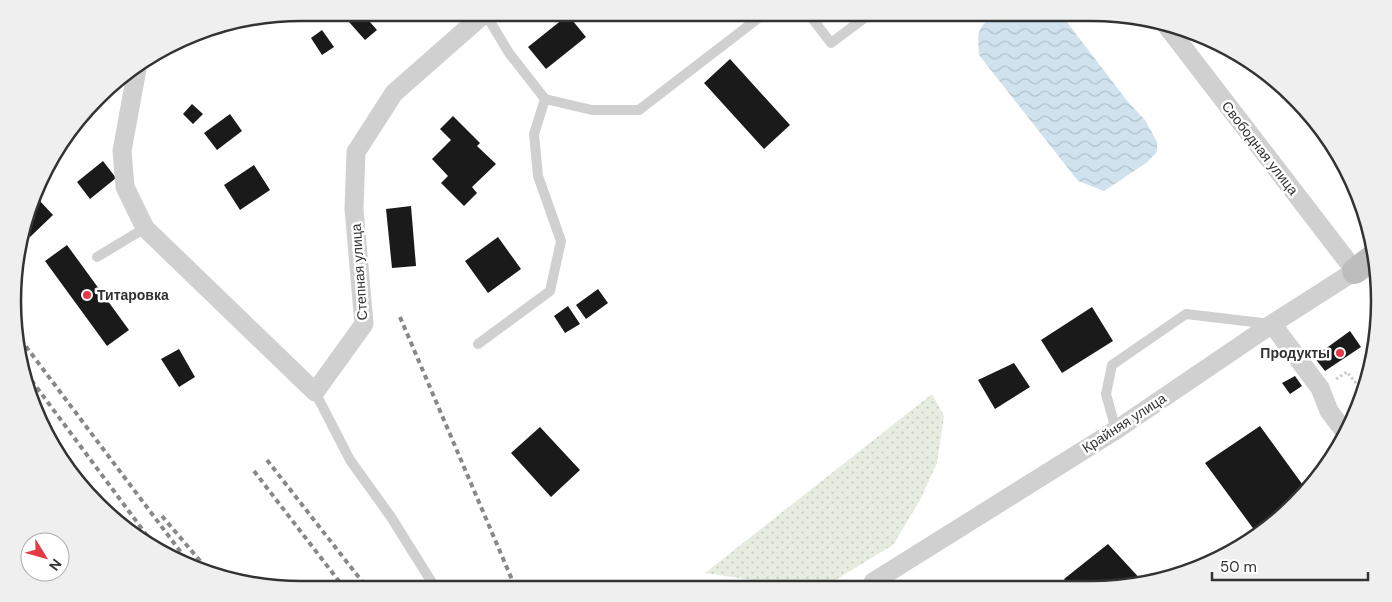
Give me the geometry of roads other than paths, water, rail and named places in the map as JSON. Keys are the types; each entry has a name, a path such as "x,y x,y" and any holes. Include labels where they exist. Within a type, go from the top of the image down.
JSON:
{"street":[{"name":"Степная улица","path":"315,392 364,324 354,209 356,152 394,92 476,21"},
{"name":"Свободная улица","path":"1173,34 1364,264"},
{"path":"136,75 122,151 125,188 145,228 315,392"},
{"name":"Крайняя улица","path":"879,581 1116,430 1364,264"},
{"path":"1272,324 1320,388 1329,411 1341,427"}],"lane":[{"path":"490,21 509,53 545,99 592,110 639,110 753,21"},
{"path":"815,21 831,43 859,21"},
{"path":"478,344 550,291 561,241 538,176 534,134 545,99"},
{"path":"97,257 145,228"},
{"path":"1116,430 1106,394 1112,365 1186,314 1272,324"},
{"path":"315,392 350,460 391,517 431,581"}],"water":[{"path":"987,21 1066,21 1128,102 1145,120 1157,142 1157,152 1146,163 1104,191 1078,181 979,55 978,39 983,25"}],"railway":[{"path":"400,317 513,581"},
{"path":"25,346 182,554"},
{"path":"34,384 146,534"},
{"path":"267,460 362,581"},
{"path":"254,471 339,581"},
{"path":"162,516 201,562"}],"place":[{"name":"Титаровка","path":"87,295"},
{"name":"Продукты","path":"1340,353"}]}
